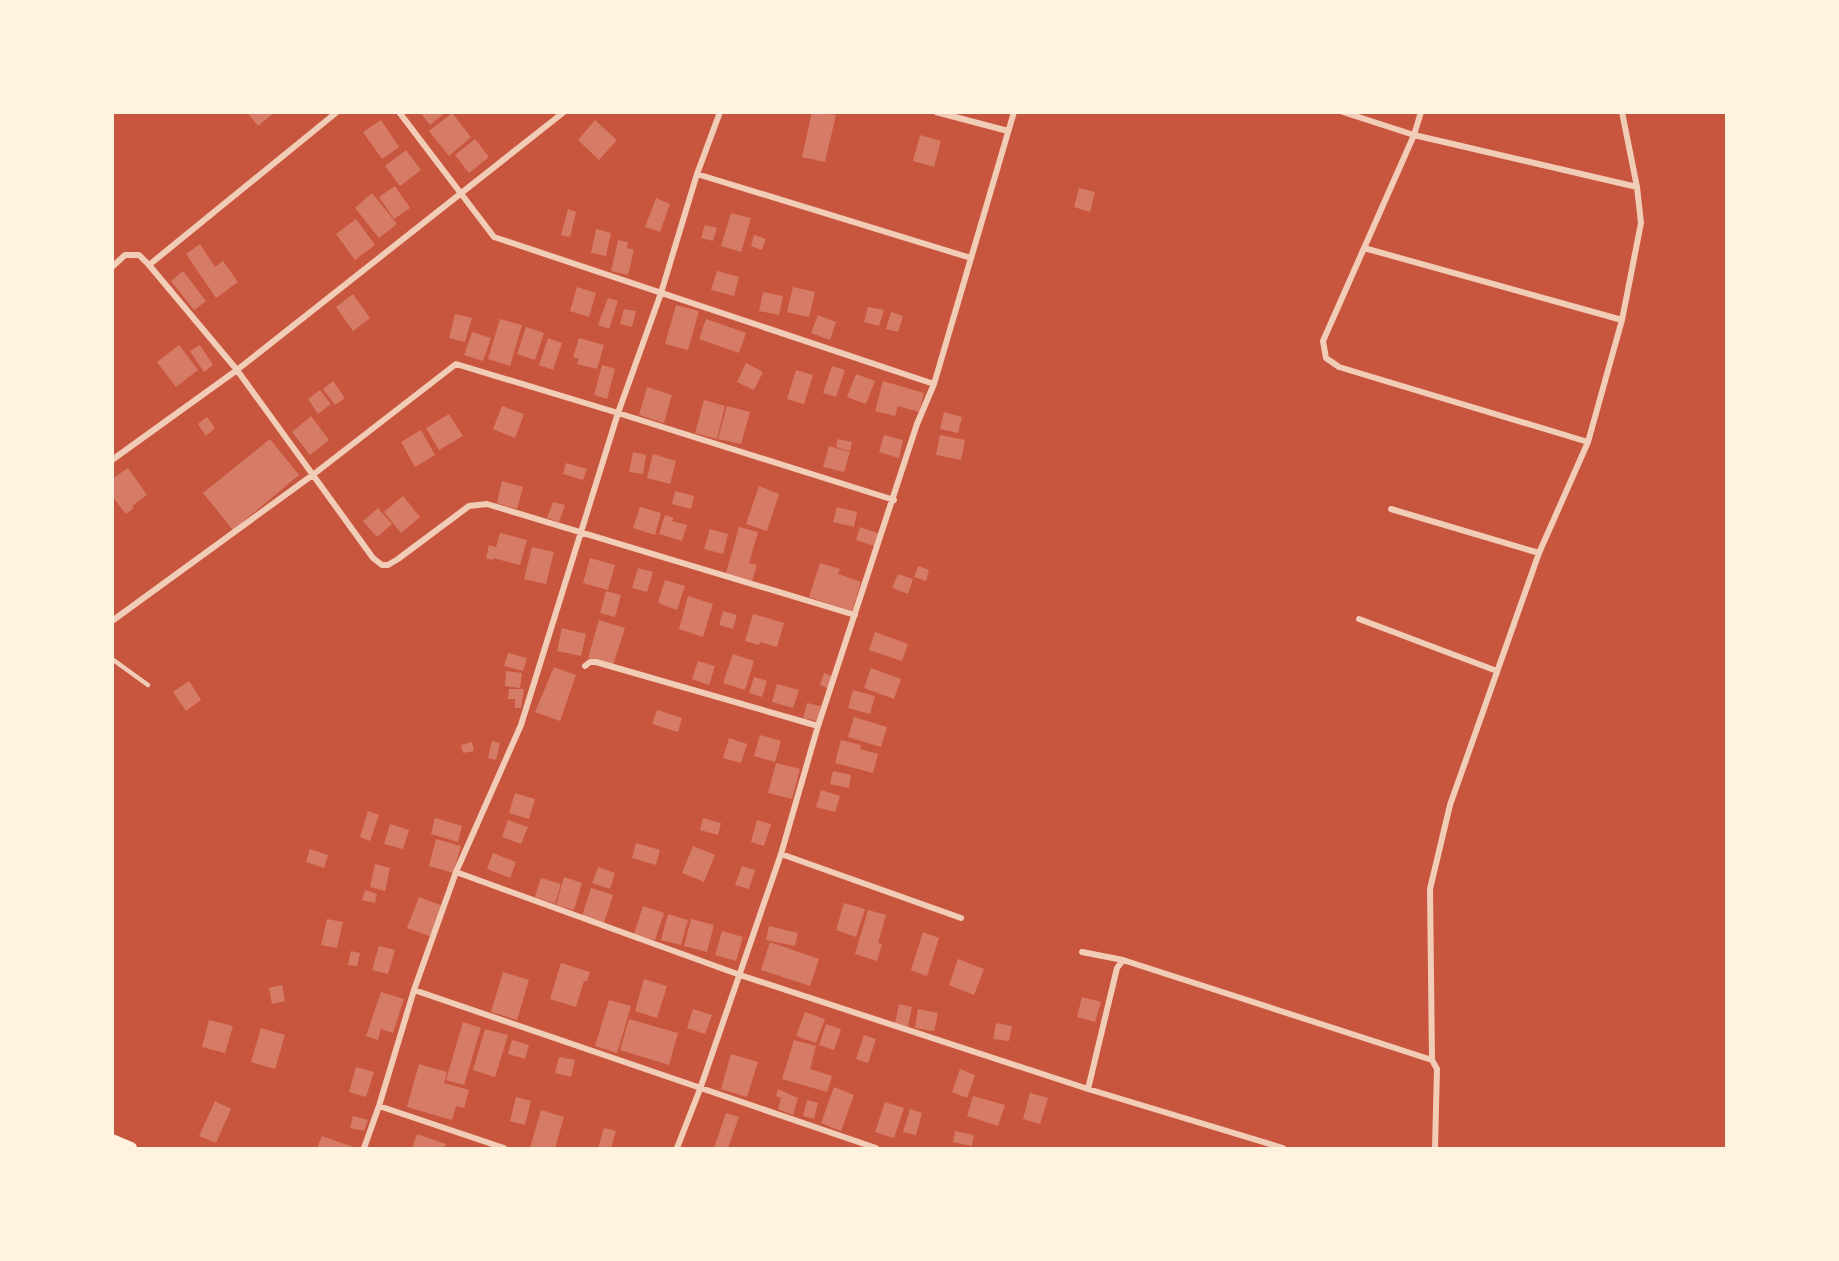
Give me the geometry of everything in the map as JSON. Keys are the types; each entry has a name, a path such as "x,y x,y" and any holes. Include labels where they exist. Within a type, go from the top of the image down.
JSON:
{"main road":[{"path":"112,1140 131,1149"}],"street":[{"path":"149,265 337,112"},
{"path":"399,112 494,237 934,384"},
{"path":"112,460 237,370 564,112"},
{"path":"364,1149 414,990 456,872 521,725 618,413 661,293 697,174 720,112"},
{"path":"936,112 1008,131"},
{"path":"678,1149 781,854 818,726 894,500 917,424 934,384 1014,112"},
{"path":"1343,112 1414,135 1637,187"},
{"path":"1421,112 1414,135 1323,341 1326,358 1350,372 1588,442"},
{"path":"1436,1149 1437,1069 1432,1060 1430,889 1450,805 1539,553 1588,442 1622,320 1641,223 1637,187 1622,112"},
{"path":"697,174 971,258"},
{"path":"1364,248 1622,320"},
{"path":"112,267 125,255 139,255 149,265 237,370 373,558 382,565 388,565 398,559 469,506 487,504 855,615"},
{"path":"112,621 314,474 456,364 894,500"},
{"path":"1391,509 1539,553"},
{"path":"1359,619 1497,672"},
{"path":"585,666 590,662 596,662 818,726"},
{"path":"781,854 961,918"},
{"path":"456,872 740,975 1088,1089 1283,1149"},
{"path":"1082,952 1123,960 1432,1060"},
{"path":"1088,1089 1117,968 1123,960"},
{"path":"414,990 876,1149"},
{"path":"379,1106 504,1149"}],"lane":[{"path":"112,658 148,685"}],"building":[{"path":"247,112 275,112 258,126"},
{"path":"420,112 446,112 430,125"},
{"path":"812,112 836,115 825,162 802,157"},
{"path":"452,113 471,137 449,156 429,131"},
{"path":"381,120 399,147 382,159 363,132"},
{"path":"595,120 617,140 599,160 578,140"},
{"path":"920,135 941,141 934,167 913,161"},
{"path":"475,139 489,157 469,173 455,155"},
{"path":"406,150 421,170 400,186 385,166"},
{"path":"395,186 410,208 394,219 379,197"},
{"path":"1079,188 1095,192 1090,212 1074,207"},
{"path":"372,193 397,224 379,238 355,208"},
{"path":"656,198 670,204 660,232 645,227"},
{"path":"568,209 576,212 570,237 561,235"},
{"path":"731,213 751,218 741,252 721,246"},
{"path":"356,219 375,245 355,260 336,234"},
{"path":"705,225 717,228 713,241 701,238"},
{"path":"596,229 611,233 606,256 591,253"},
{"path":"754,235 766,239 762,250 751,246"},
{"path":"618,240 628,242 627,248 634,250 628,275 611,271"},
{"path":"200,244 215,267 223,261 238,282 216,298 186,254"},
{"path":"183,271 206,301 194,310 171,281"},
{"path":"717,271 739,277 734,296 711,290"},
{"path":"577,287 596,293 589,317 570,311"},
{"path":"793,287 815,292 809,317 787,312"},
{"path":"763,292 783,296 779,315 759,311"},
{"path":"353,294 370,318 353,331 336,307"},
{"path":"608,298 618,301 609,329 598,325"},
{"path":"676,305 699,311 688,350 665,344"},
{"path":"868,307 884,310 879,326 864,322"},
{"path":"624,309 636,311 632,327 620,324"},
{"path":"891,312 903,316 898,332 886,329"},
{"path":"455,314 472,318 465,342 449,338"},
{"path":"818,315 836,322 830,340 811,333"},
{"path":"500,319 522,325 510,366 488,359"},
{"path":"706,319 746,333 739,353 699,339"},
{"path":"526,327 544,333 535,360 517,354"},
{"path":"472,332 491,338 483,361 464,355"},
{"path":"548,338 562,343 553,370 539,365"},
{"path":"579,338 604,345 597,369 577,364 579,359 573,357"},
{"path":"179,345 198,370 176,387 157,362"},
{"path":"200,345 213,365 204,372 190,351"},
{"path":"746,363 763,372 754,390 737,382"},
{"path":"602,365 615,369 607,399 594,395"},
{"path":"832,366 845,370 836,397 823,393"},
{"path":"796,370 813,375 804,404 787,399"},
{"path":"856,374 875,381 866,404 847,397"},
{"path":"333,381 345,398 335,405 323,389"},
{"path":"883,381 924,393 919,412 898,406 895,416 875,411"},
{"path":"647,387 672,395 664,423 639,415"},
{"path":"320,390 331,404 318,414 308,399"},
{"path":"704,400 725,406 717,439 695,433"},
{"path":"502,406 524,414 515,438 493,429"},
{"path":"727,406 750,412 741,444 718,439"},
{"path":"944,412 962,417 958,433 940,429"},
{"path":"449,414 463,436 439,450 426,428"},
{"path":"311,416 329,440 310,455 292,432"},
{"path":"207,417 215,428 206,436 198,424"},
{"path":"421,430 435,455 415,467 401,442"},
{"path":"884,435 903,440 899,458 879,452"},
{"path":"940,435 965,440 961,460 936,455"},
{"path":"270,439 299,475 233,530 203,493"},
{"path":"838,439 852,442 850,451 836,447"},
{"path":"829,446 850,452 844,472 823,467"},
{"path":"633,452 646,455 643,474 629,472"},
{"path":"653,454 676,461 670,484 647,478"},
{"path":"566,463 587,469 583,480 563,474"},
{"path":"128,468 147,495 132,506 134,508 126,514 112,496 112,479"},
{"path":"502,481 523,487 517,509 497,503"},
{"path":"759,486 779,494 767,531 746,524"},
{"path":"675,491 694,496 691,509 672,504"},
{"path":"403,496 420,517 401,533 384,512"},
{"path":"553,502 565,505 559,522 547,518"},
{"path":"640,507 661,513 655,535 633,528"},
{"path":"837,507 857,512 854,527 833,522"},
{"path":"378,508 392,524 377,537 363,521"},
{"path":"665,515 674,518 672,521 687,525 682,541 659,534"},
{"path":"739,527 758,532 749,563 757,565 752,581 726,573"},
{"path":"860,527 881,534 877,547 856,540"},
{"path":"710,529 728,534 723,554 704,549"},
{"path":"500,533 527,540 520,565 486,558 489,545 496,547"},
{"path":"532,547 554,552 546,584 524,579"},
{"path":"590,558 615,565 608,590 583,583"},
{"path":"820,563 840,569 838,574 861,582 852,611 809,597"},
{"path":"918,566 929,570 926,581 914,577"},
{"path":"638,568 653,572 647,592 632,588"},
{"path":"898,574 913,579 908,594 892,588"},
{"path":"665,580 685,586 677,610 658,603"},
{"path":"606,591 621,595 615,617 600,613"},
{"path":"688,596 713,604 703,637 679,629"},
{"path":"723,611 737,615 733,629 719,625"},
{"path":"753,614 784,623 777,647 745,641"},
{"path":"599,620 625,628 613,665 588,658"},
{"path":"562,628 586,634 581,656 557,651"},
{"path":"875,632 908,644 902,661 869,650"},
{"path":"508,653 527,658 523,671 504,666"},
{"path":"733,654 754,661 745,690 723,683"},
{"path":"698,661 715,666 709,685 692,679"},
{"path":"554,667 576,675 560,721 535,712"},
{"path":"871,668 901,679 894,699 864,688"},
{"path":"506,671 522,673 520,688 505,686"},
{"path":"824,673 834,677 830,689 820,685"},
{"path":"754,677 767,681 762,697 749,693"},
{"path":"189,681 201,700 186,711 173,692"},
{"path":"777,684 799,690 793,708 772,702"},
{"path":"509,689 524,689 521,708 515,708 515,699 508,699"},
{"path":"853,690 875,696 870,714 848,708"},
{"path":"807,703 821,706 817,721 803,718"},
{"path":"657,710 682,718 678,732 652,724"},
{"path":"854,717 887,727 881,747 848,737"},
{"path":"760,735 781,741 775,762 754,756"},
{"path":"729,738 747,744 741,763 723,758"},
{"path":"841,740 861,745 860,749 878,754 873,773 835,763"},
{"path":"492,741 500,743 496,760 488,758"},
{"path":"472,742 474,751 463,753 461,745"},
{"path":"776,763 800,769 792,799 768,793"},
{"path":"833,771 851,775 849,788 830,784"},
{"path":"821,790 840,796 835,812 816,807"},
{"path":"515,793 535,799 529,819 509,813"},
{"path":"368,811 379,815 370,841 360,837"},
{"path":"435,818 462,826 458,842 431,834"},
{"path":"703,818 721,823 718,835 700,830"},
{"path":"508,820 528,827 521,844 502,837"},
{"path":"757,820 771,824 764,846 751,842"},
{"path":"390,824 409,830 403,849 384,844"},
{"path":"436,839 461,846 453,873 429,866"},
{"path":"636,843 660,850 656,865 632,858"},
{"path":"693,846 715,855 704,882 682,873"},
{"path":"310,849 328,855 324,868 306,862"},
{"path":"493,853 516,862 510,878 487,869"},
{"path":"375,864 390,868 385,891 370,887"},
{"path":"742,866 755,870 749,889 735,885"},
{"path":"598,867 615,873 610,889 592,883"},
{"path":"564,877 582,883 574,910 556,905"},
{"path":"541,878 561,884 555,904 535,897"},
{"path":"591,888 613,895 604,923 582,916"},
{"path":"365,890 377,894 375,903 362,900"},
{"path":"419,897 443,906 432,937 407,928"},
{"path":"844,903 865,909 856,937 836,930"},
{"path":"643,906 664,913 655,940 634,934"},
{"path":"868,910 886,915 878,943 882,944 877,961 855,954"},
{"path":"668,914 688,920 681,945 661,940"},
{"path":"327,919 343,922 337,948 321,945"},
{"path":"691,919 714,925 707,952 684,946"},
{"path":"769,926 798,933 795,946 766,940"},
{"path":"722,931 743,937 736,961 715,955"},
{"path":"923,932 939,938 927,976 911,970"},
{"path":"770,942 819,959 810,986 761,970"},
{"path":"379,946 395,950 388,974 372,970"},
{"path":"351,951 360,953 357,966 348,965"},
{"path":"958,959 984,969 974,995 949,985"},
{"path":"561,963 590,972 587,981 584,981 576,1007 550,999"},
{"path":"503,972 529,980 517,1020 491,1012"},
{"path":"644,979 667,986 657,1018 635,1011"},
{"path":"282,985 285,1001 272,1004 269,988"},
{"path":"381,992 404,999 393,1033 381,1029 378,1040 366,1036"},
{"path":"1082,997 1101,1002 1095,1022 1077,1017"},
{"path":"609,1000 631,1006 617,1053 595,1046"},
{"path":"899,1004 912,1007 908,1027 895,1024"},
{"path":"693,1009 712,1015 705,1034 687,1028"},
{"path":"918,1009 938,1013 934,1031 915,1028"},
{"path":"805,1012 825,1019 816,1043 796,1036"},
{"path":"629,1019 678,1033 669,1065 620,1050"},
{"path":"209,1020 233,1026 225,1053 202,1047"},
{"path":"463,1022 481,1028 464,1085 446,1080"},
{"path":"996,1023 1012,1026 1009,1041 993,1039"},
{"path":"826,1024 841,1029 834,1050 819,1045"},
{"path":"261,1028 285,1035 275,1069 251,1062"},
{"path":"485,1029 508,1035 495,1077 473,1070"},
{"path":"864,1035 876,1039 868,1063 856,1059"},
{"path":"512,1040 529,1045 525,1059 508,1054"},
{"path":"794,1040 816,1046 810,1069 832,1076 827,1092 782,1079"},
{"path":"731,1054 758,1062 747,1097 721,1089"},
{"path":"559,1057 575,1060 571,1077 555,1073"},
{"path":"419,1064 447,1072 444,1083 469,1090 464,1108 456,1106 452,1120 407,1107"},
{"path":"356,1067 374,1072 366,1097 349,1092"},
{"path":"960,1069 975,1075 967,1098 952,1092"},
{"path":"834,1087 854,1095 841,1131 821,1123"},
{"path":"778,1089 798,1098 793,1115 778,1109 781,1098 776,1096"},
{"path":"1030,1093 1048,1098 1040,1124 1023,1119"},
{"path":"973,1096 1005,1105 998,1126 967,1116"},
{"path":"516,1097 531,1101 525,1125 510,1121"},
{"path":"807,1100 818,1103 814,1119 803,1116"},
{"path":"215,1101 231,1109 216,1143 199,1136"},
{"path":"885,1102 904,1108 894,1138 875,1132"},
{"path":"910,1109 922,1113 916,1135 903,1132"},
{"path":"541,1110 564,1117 555,1148 530,1148"},
{"path":"726,1113 739,1117 728,1148 714,1148"},
{"path":"353,1116 368,1120 364,1131 350,1128"},
{"path":"604,1128 616,1131 611,1148 598,1148"},
{"path":"955,1131 974,1135 972,1146 953,1142"},
{"path":"417,1134 446,1144 444,1148 412,1148"},
{"path":"322,1136 356,1148 317,1148"}]}
